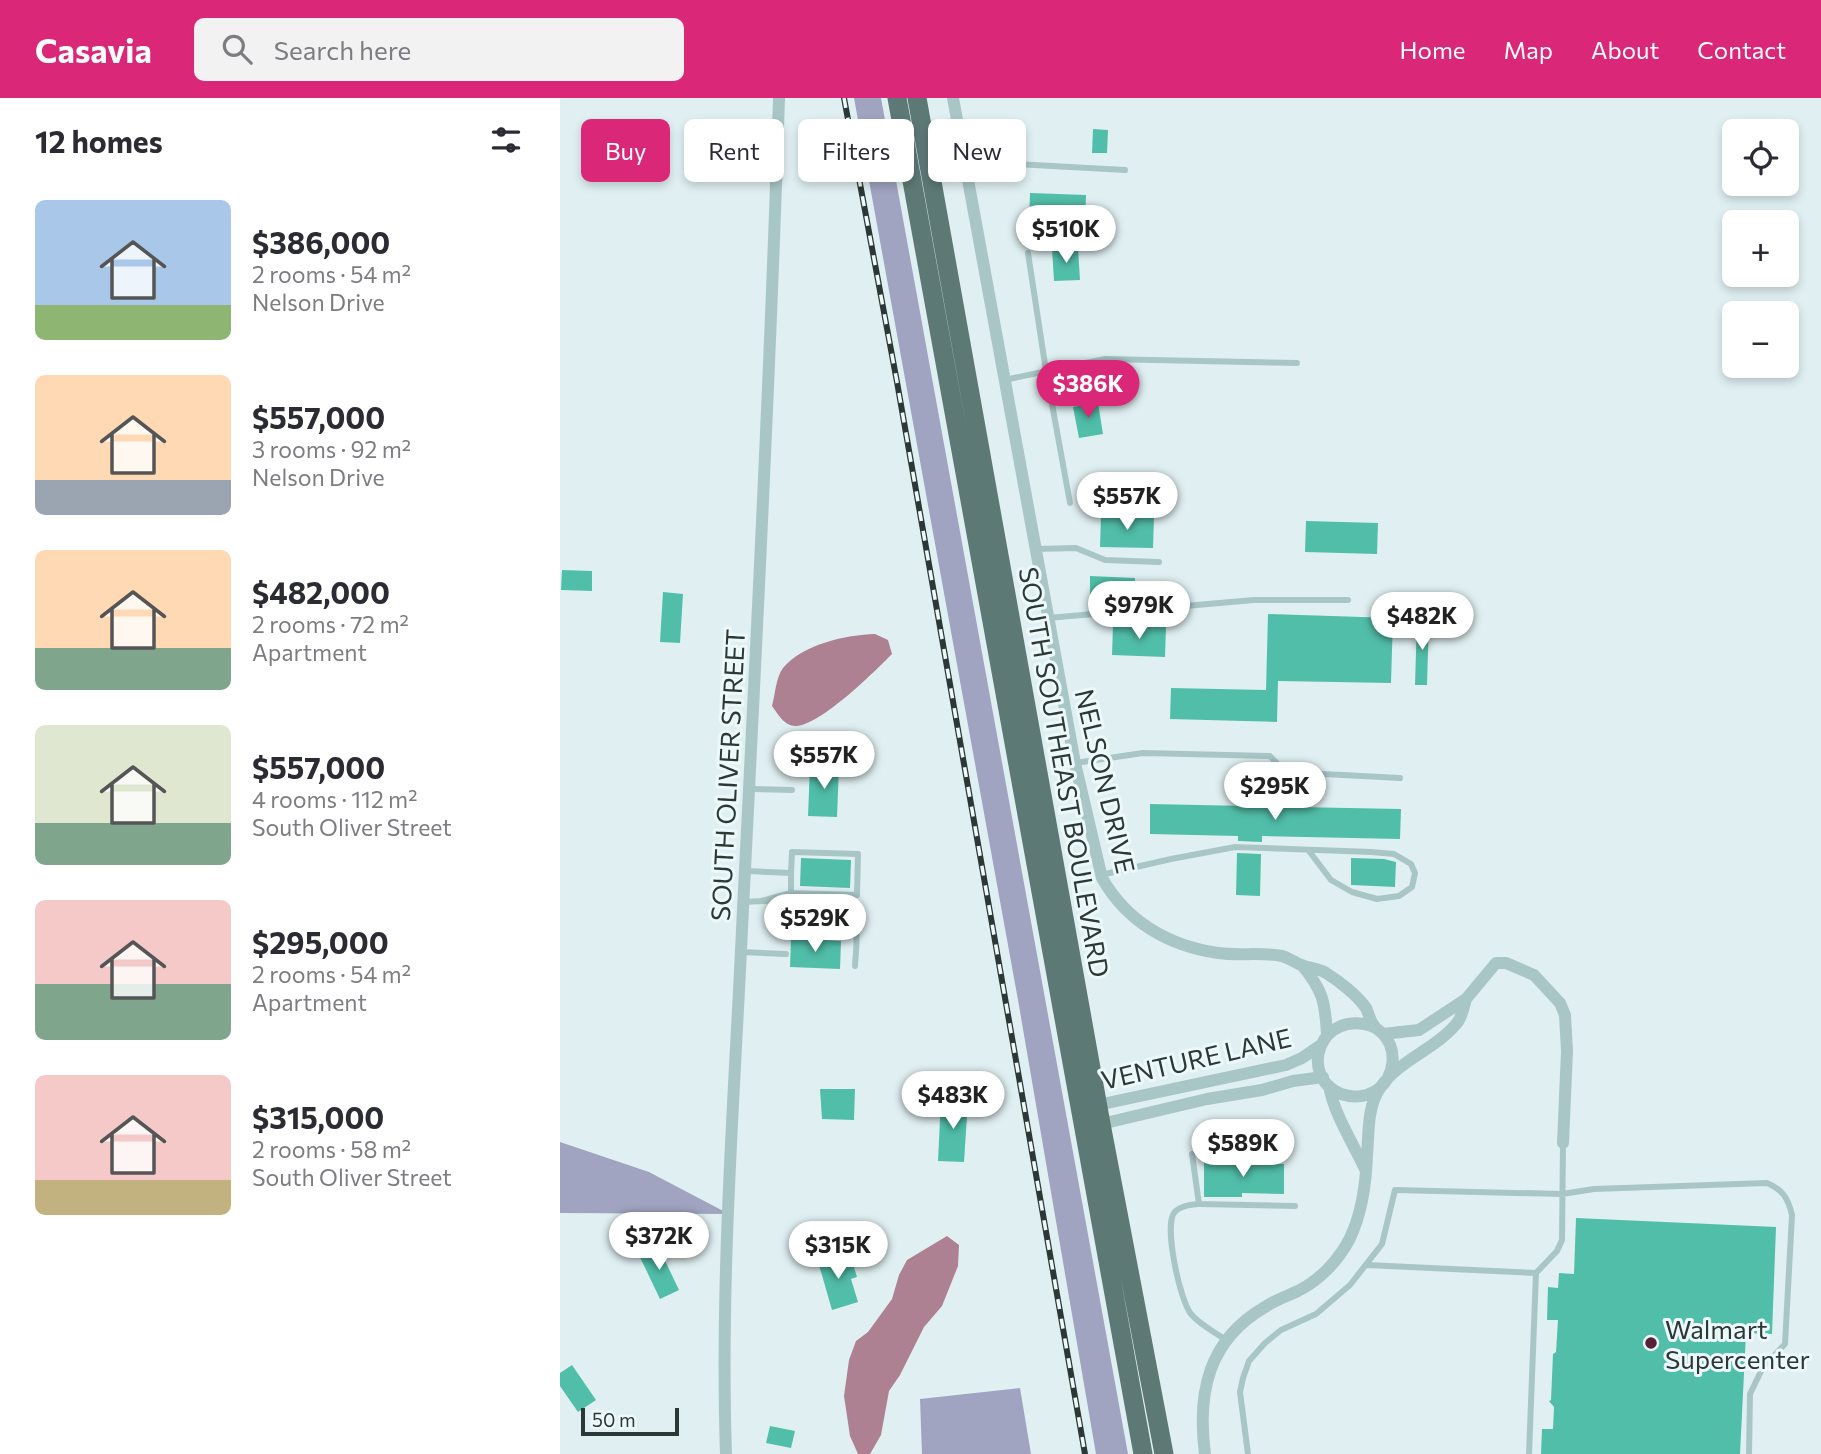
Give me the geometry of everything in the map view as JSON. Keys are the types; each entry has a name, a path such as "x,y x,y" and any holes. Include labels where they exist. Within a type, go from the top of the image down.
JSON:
{"main road":[{"name":"SOUTH SOUTHEAST BOULEVARD","path":"897,98 1090,1116 1164,1454"},
{"name":"SOUTH SOUTHEAST BOULEVARD","path":"917,98 1090,1116 1143,1454"}],"street":[{"name":"SOUTH OLIVER STREET","path":"726,1454 724,1365 727,1242 779,98"},
{"name":"NELSON DRIVE","path":"953,98 957,119"},
{"name":"NELSON DRIVE","path":"968,182 1074,763 1101,875 1112,895 1127,911 1144,926 1166,939 1217,953 1284,957 1323,971 1342,984 1365,1007 1379,1030"},
{"path":"1324,1040 1337,1026 1349,1022 1362,1022 1379,1030 1419,1030 1466,999 1496,963 1506,963 1535,975 1560,1003 1567,1025 1563,1143"},
{"path":"1302,965 1314,980 1326,1005 1324,1040 1318,1056 1333,1104 1365,1170"},
{"path":"1326,1082 1349,1096 1370,1094 1459,1022 1466,999"},
{"path":"1205,1454 1201,1411 1204,1389 1216,1357 1226,1340 1254,1314 1306,1286 1338,1258 1357,1220 1364,1186 1370,1110 1392,1068 1390,1044 1379,1030"},
{"name":"VENTURE LANE","path":"1090,1116 1286,1065 1302,1058 1324,1040"},
{"name":"VENTURE LANE","path":"1090,1116 1250,1093 1293,1081 1326,1082"}],"lane":[{"path":"1026,164 1125,170"},
{"path":"1028,253 1070,503"},
{"path":"1004,380 1105,359 1297,363"},
{"path":"1035,549 1076,548 1105,560 1159,562"},
{"path":"1048,618 1254,600 1348,600"},
{"path":"1074,763 1143,752 1269,756 1285,772 1400,778"},
{"path":"749,789 792,790"},
{"path":"1101,875 1235,847 1394,854 1411,864 1415,873 1412,887 1399,896 1377,899 1352,892 1331,880 1309,851"},
{"path":"761,901 791,893 856,895 858,854 792,852 791,893"},
{"path":"745,872 791,873"},
{"path":"744,902 839,906 848,911 856,922 855,966"},
{"path":"741,952 786,954"},
{"path":"1530,1454 1535,1273 1557,1251 1562,1240 1563,1143"},
{"path":"1192,1154 1199,1204"},
{"path":"1248,1454 1240,1392 1250,1362 1265,1343 1281,1330 1316,1314 1336,1299 1367,1265 1382,1244 1395,1189 1562,1194 1620,1188 1767,1184 1780,1189 1788,1200 1792,1215 1785,1344 1763,1367 1750,1394 1749,1454"},
{"path":"1226,1340 1191,1314 1185,1305 1177,1278 1170,1226 1172,1214 1179,1209 1199,1204 1295,1206"},
{"path":"1367,1265 1535,1273"}],"shaded area":[{"path":"854,98 881,98 885,119 858,119"},
{"path":"869,182 896,182 1128,1454 1096,1454 1018,1000"},
{"path":"875,634 888,640 892,654 860,684 833,708 807,723 796,726 782,719 772,706 783,668 802,653 826,642"},
{"path":"560,1142 649,1172 729,1214 560,1213"},
{"path":"947,1236 959,1245 958,1266 942,1306 924,1327 889,1391 881,1435 870,1454 858,1454 850,1436 844,1396 849,1360 856,1341 868,1332 892,1299 907,1260"},
{"path":"1020,1388 1031,1454 922,1454 920,1399"}],"building":[{"path":"1093,129 1108,130 1107,153 1092,153"},
{"path":"1030,193 1086,195 1085,227 1029,225"},
{"path":"1078,248 1080,280 1054,281 1052,249"},
{"path":"1098,403 1103,434 1079,438 1073,407"},
{"path":"1101,515 1154,517 1153,548 1100,547"},
{"path":"1306,521 1378,523 1377,554 1305,552"},
{"path":"562,570 592,571 592,591 561,590"},
{"path":"1090,576 1135,578 1135,592 1110,592 1110,599 1090,599"},
{"path":"663,592 683,594 680,643 660,642"},
{"path":"1268,614 1393,618 1391,683 1278,681 1277,722 1170,719 1171,688 1266,690"},
{"path":"1417,619 1429,619 1427,685 1415,685"},
{"path":"1113,625 1166,626 1165,657 1112,655"},
{"path":"810,766 839,767 837,817 808,816"},
{"path":"1150,804 1401,809 1400,839 1262,836 1262,842 1238,841 1238,836 1150,834"},
{"path":"1237,853 1261,854 1260,896 1236,895"},
{"path":"801,858 851,860 850,888 800,886"},
{"path":"1351,858 1396,862 1395,887 1351,885"},
{"path":"791,938 841,941 840,969 790,967"},
{"path":"820,1089 855,1089 854,1120 822,1119"},
{"path":"941,1099 968,1101 964,1162 938,1161"},
{"path":"1204,1162 1284,1164 1284,1194 1242,1193 1242,1197 1204,1197"},
{"path":"664,1216 670,1230 656,1236 650,1223"},
{"name":"Walmart Supercenter","path":"1576,1218 1776,1227 1772,1334 1746,1333 1740,1454 1541,1454 1542,1429 1553,1429 1554,1407 1549,1401 1558,1320 1547,1320 1548,1287 1558,1288 1559,1273 1574,1274"},
{"path":"657,1244 679,1290 660,1299 638,1253"},
{"path":"836,1252 840,1264 852,1261 857,1277 851,1279 858,1302 832,1310 817,1258"},
{"path":"572,1365 596,1400 578,1412 560,1386 560,1373"},
{"path":"770,1426 795,1431 791,1448 766,1443"}],"railway":[{"path":"844,98 897,382 1085,1454"}],"place":[{"name":"Walmart Supercenter","path":"1651,1343"}]}
